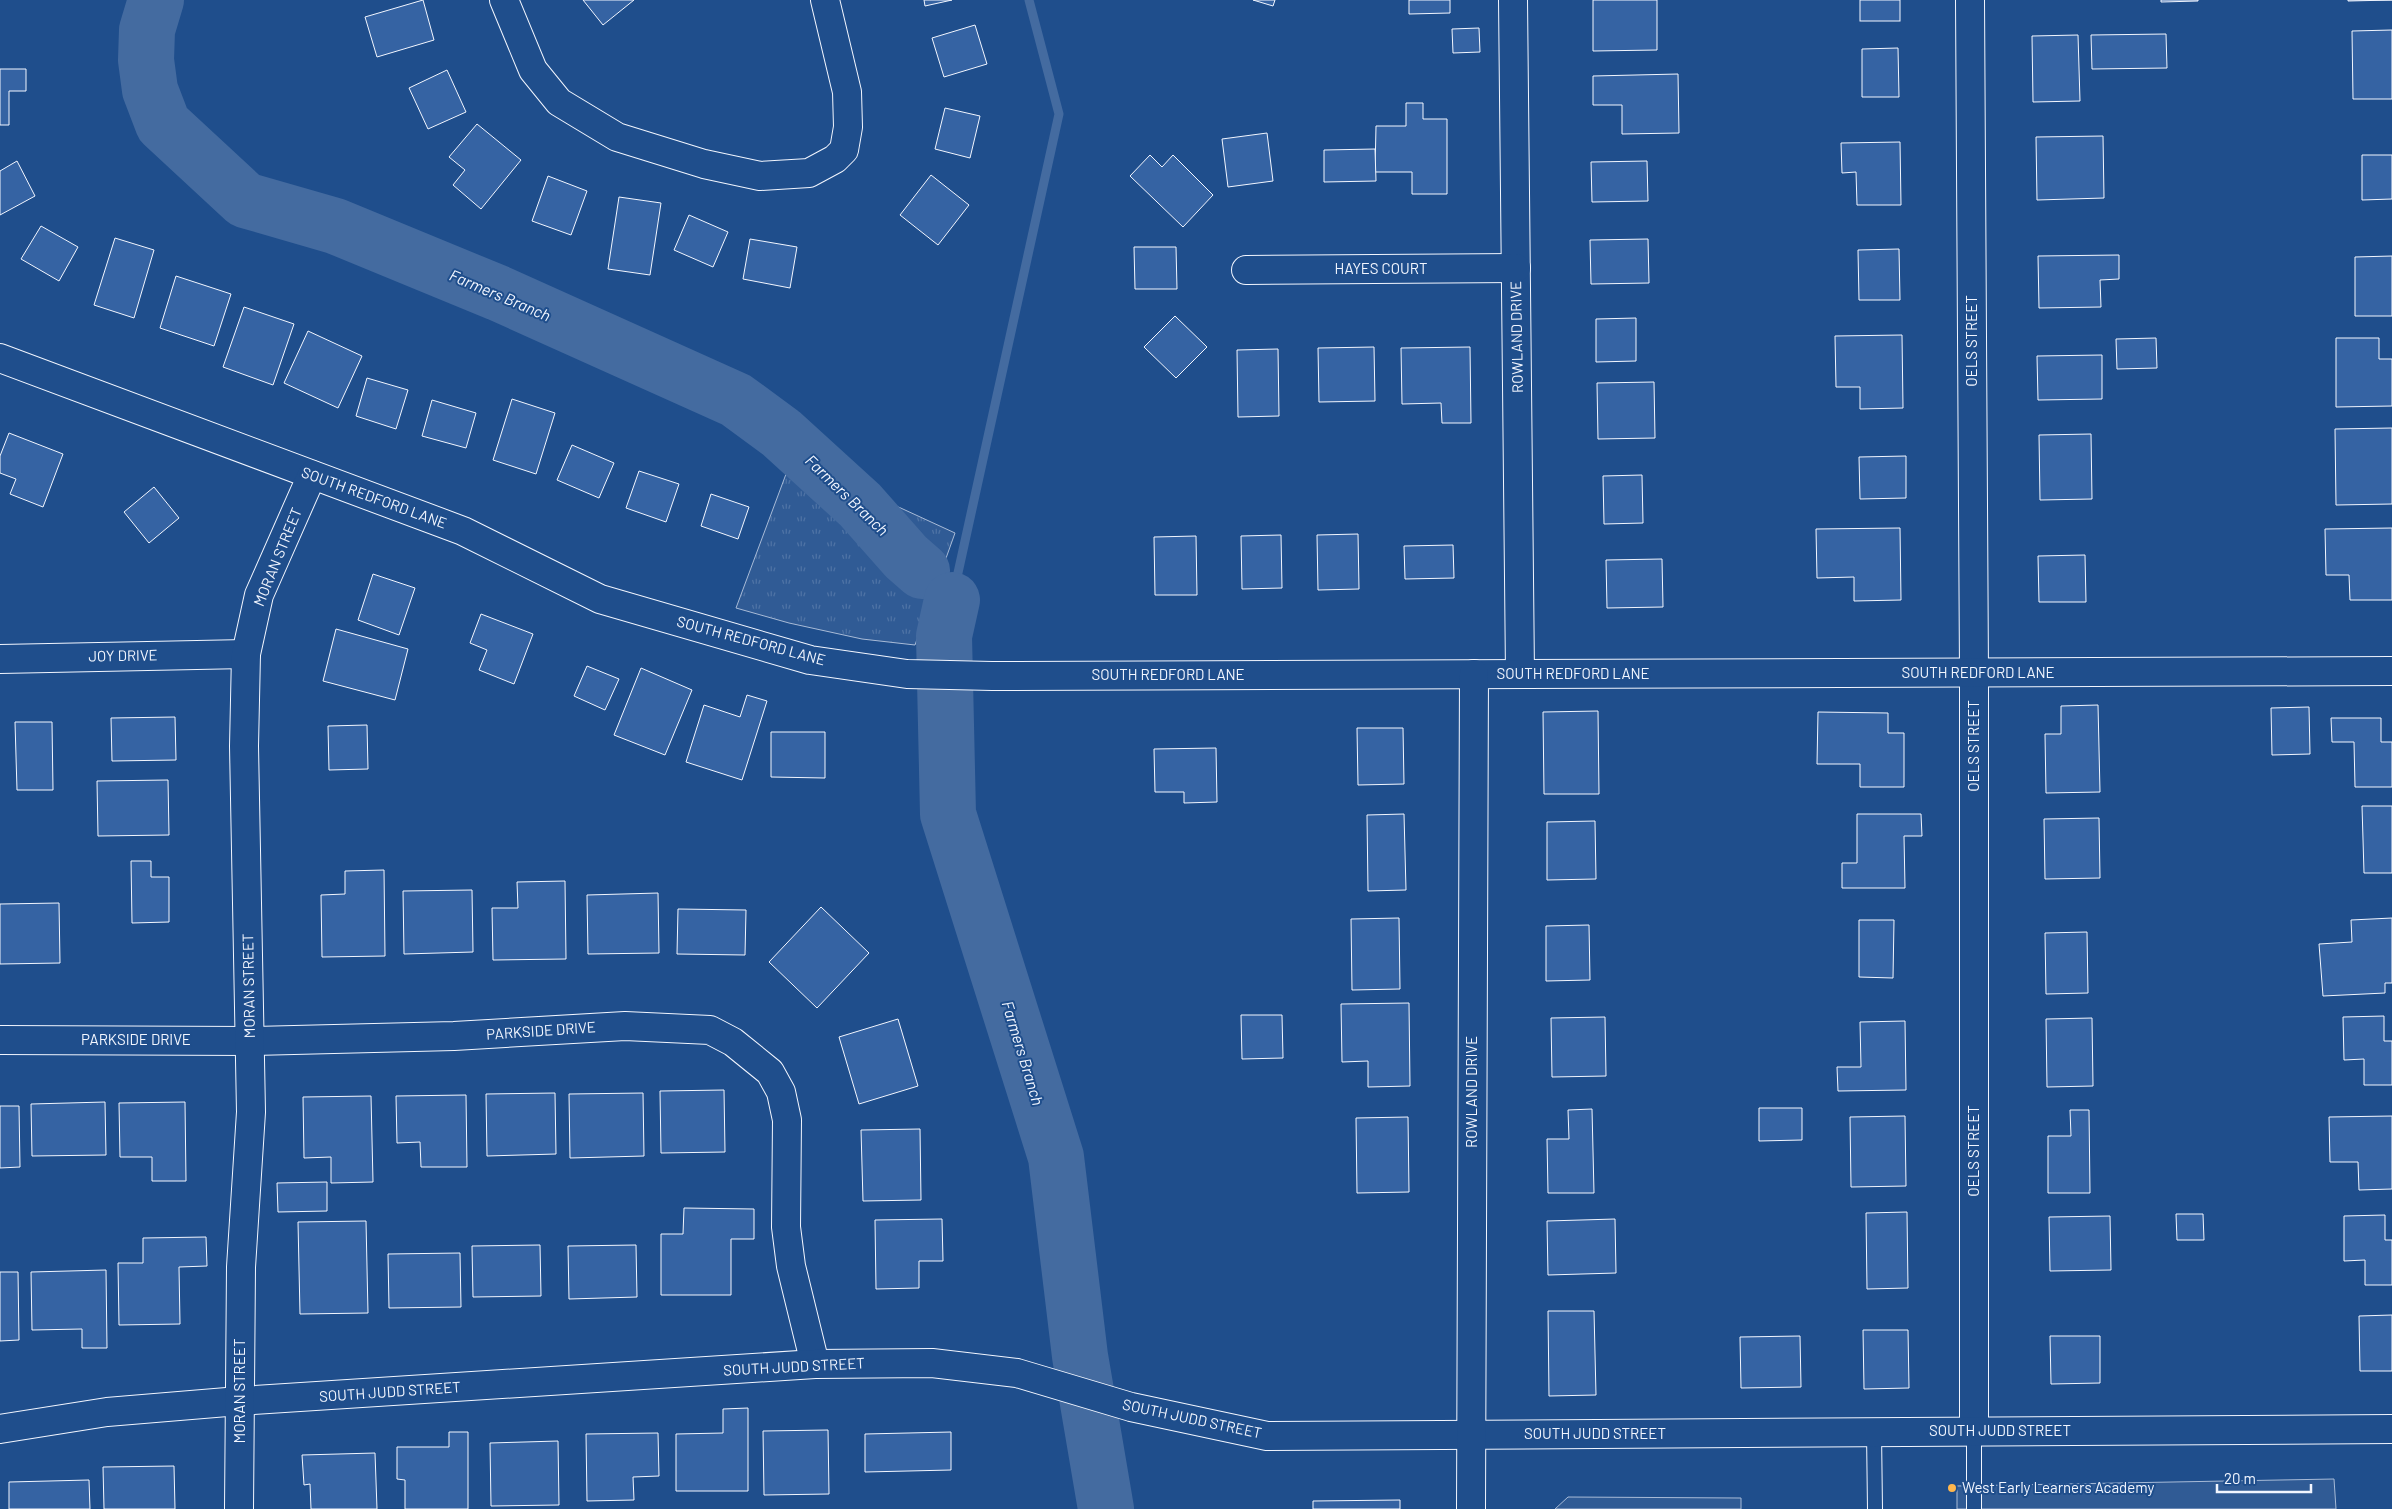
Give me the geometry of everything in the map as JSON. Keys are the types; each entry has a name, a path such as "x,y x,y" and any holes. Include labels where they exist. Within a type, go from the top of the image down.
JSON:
{"street":[{"path":"504,0 533,70 559,102 617,137 704,164 760,176 809,173 835,159 844,150 848,127 847,92 825,0"},
{"name":"ROWLAND DRIVE","path":"1513,0 1520,674"},
{"name":"OELS STREET","path":"1970,0 1974,673 1974,1431"},
{"name":"HAYES COURT","path":"1246,270 1516,268"},
{"name":"SOUTH REDFORD LANE","path":"0,358 463,531 600,598 810,660 908,674 992,676 2392,672"},
{"name":"MORAN STREET","path":"239,1509 240,1267 251,1112 244,746 246,654 259,595 312,475"},
{"name":"JOY DRIVE","path":"0,659 246,654"},
{"name":"ROWLAND DRIVE","path":"1471,1509 1474,674"},
{"name":"PARKSIDE DRIVE","path":"0,1040 250,1041 454,1036 625,1026 710,1030 733,1042 770,1072 781,1092 787,1120 786,1227 791,1266 815,1364"},
{"name":"SOUTH JUDD STREET","path":"0,1429 107,1412 239,1401 815,1364 932,1362 1017,1373 1131,1407 1267,1436 2392,1429"}],"lane":[{"path":"1974,1431 1974,1509"},
{"path":"1874,1432 1875,1509"}],"green space":[{"path":"792,458 955,533 915,645 862,639 789,623 736,608"}],"shaded area":[{"path":"2334,1479 2336,1509 1957,1509 1957,1486"},
{"path":"1568,1497 1741,1498 1741,1509 1555,1509"}],"building":[{"path":"423,0 434,40 377,57 365,17"},
{"path":"583,0 634,0 603,25"},
{"path":"924,0 952,0 925,6"},
{"path":"1253,0 1275,0 1273,6"},
{"path":"1409,0 1450,0 1450,13 1409,14"},
{"path":"1593,0 1657,0 1657,50 1593,51"},
{"path":"1860,0 1900,0 1900,21 1860,21"},
{"path":"2161,0 2198,0 2198,1 2161,2"},
{"path":"2348,0 2392,0 2348,1"},
{"path":"975,25 987,64 944,77 932,38"},
{"path":"1479,28 1480,52 1453,53 1452,29"},
{"path":"2392,30 2392,99 2353,99 2352,31"},
{"path":"2166,34 2167,68 2092,69 2091,35"},
{"path":"2078,35 2080,101 2033,102 2032,36"},
{"path":"1898,48 1899,97 1862,97 1862,49"},
{"path":"0,69 26,69 26,91 9,91 9,125 0,125"},
{"path":"447,70 466,112 428,129 409,88"},
{"path":"1678,74 1679,133 1622,134 1622,105 1593,105 1593,76"},
{"path":"1406,103 1423,103 1423,119 1447,119 1447,194 1412,194 1412,172 1375,172 1376,126 1406,126"},
{"path":"945,108 980,116 970,158 935,149"},
{"path":"477,124 521,160 481,209 453,185 465,170 449,157"},
{"path":"1267,133 1273,181 1228,187 1222,139"},
{"path":"2103,136 2104,198 2037,200 2036,137"},
{"path":"1900,142 1901,205 1857,205 1856,172 1842,173 1841,143"},
{"path":"1375,149 1376,181 1324,182 1324,150"},
{"path":"1150,155 1162,167 1173,155 1213,195 1183,227 1130,176"},
{"path":"2362,155 2392,155 2392,199 2362,200"},
{"path":"17,161 35,196 0,215 0,171"},
{"path":"1647,161 1648,201 1592,202 1591,162"},
{"path":"931,175 969,205 938,245 900,215"},
{"path":"548,176 587,191 571,235 532,221"},
{"path":"619,197 661,203 650,275 608,269"},
{"path":"689,215 728,232 713,267 674,250"},
{"path":"41,226 78,247 59,281 21,259"},
{"path":"115,238 154,250 134,318 94,305"},
{"path":"750,239 797,247 790,288 743,279"},
{"path":"1648,239 1649,283 1591,284 1590,240"},
{"path":"1134,247 1176,247 1177,289 1135,289"},
{"path":"1899,249 1900,300 1859,300 1858,250"},
{"path":"2119,255 2119,279 2100,280 2101,307 2039,308 2038,256"},
{"path":"2392,256 2392,316 2355,316 2355,257"},
{"path":"176,276 231,294 214,346 160,328"},
{"path":"244,307 294,324 273,385 223,367"},
{"path":"1175,316 1207,347 1176,378 1144,347"},
{"path":"1636,318 1636,361 1596,362 1596,319"},
{"path":"308,331 362,356 338,408 284,383"},
{"path":"1902,335 1903,408 1860,409 1860,387 1836,387 1835,336"},
{"path":"2156,338 2157,368 2117,369 2116,339"},
{"path":"2336,338 2379,338 2379,359 2392,359 2392,406 2336,407"},
{"path":"1374,347 1375,401 1319,402 1318,348"},
{"path":"1470,347 1471,423 1442,423 1441,403 1402,404 1401,348"},
{"path":"1278,349 1279,416 1238,417 1237,350"},
{"path":"2102,355 2102,399 2038,400 2037,356"},
{"path":"367,378 408,390 396,429 356,416"},
{"path":"1654,382 1655,438 1598,439 1597,383"},
{"path":"512,399 555,413 536,474 493,460"},
{"path":"432,400 476,413 466,448 422,436"},
{"path":"2392,428 2392,504 2336,505 2335,429"},
{"path":"9,433 63,454 43,507 10,494 16,479 0,473 0,456"},
{"path":"2091,434 2092,499 2040,500 2039,435"},
{"path":"572,445 614,463 599,498 557,480"},
{"path":"1906,456 1906,498 1860,499 1859,457"},
{"path":"639,471 679,484 666,522 626,508"},
{"path":"1642,475 1643,523 1604,524 1603,476"},
{"path":"154,487 179,518 149,543 124,512"},
{"path":"711,494 749,507 738,539 701,526"},
{"path":"1900,528 1901,600 1854,601 1854,577 1817,578 1816,529"},
{"path":"2392,528 2392,600 2350,600 2349,575 2326,575 2325,529"},
{"path":"1358,534 1359,589 1318,590 1317,535"},
{"path":"1281,535 1282,588 1242,589 1241,536"},
{"path":"1196,536 1197,595 1155,595 1154,537"},
{"path":"1453,545 1454,578 1405,579 1404,546"},
{"path":"2085,555 2086,602 2039,602 2038,556"},
{"path":"1662,559 1663,607 1607,608 1606,560"},
{"path":"373,574 415,588 399,635 358,620"},
{"path":"481,614 533,634 514,684 479,670 487,650 470,643"},
{"path":"336,629 408,649 395,700 323,681"},
{"path":"587,666 619,679 605,710 574,696"},
{"path":"641,668 692,690 665,755 614,735"},
{"path":"747,695 767,701 742,780 686,762 704,705 740,717"},
{"path":"2098,705 2100,792 2046,793 2045,734 2061,734 2061,706"},
{"path":"2309,707 2310,754 2272,755 2271,708"},
{"path":"1598,711 1599,794 1544,794 1543,712"},
{"path":"1818,712 1888,713 1888,733 1904,733 1904,787 1860,787 1860,764 1817,764"},
{"path":"175,717 176,760 112,761 111,718"},
{"path":"2331,718 2381,718 2381,742 2392,742 2392,787 2355,787 2354,742 2332,742"},
{"path":"15,722 52,722 53,790 17,790"},
{"path":"367,725 368,769 329,770 328,726"},
{"path":"1357,728 1403,728 1404,784 1358,785"},
{"path":"771,732 825,732 825,778 771,777"},
{"path":"1216,748 1217,802 1184,803 1184,792 1155,792 1154,749"},
{"path":"168,780 169,835 98,836 97,781"},
{"path":"2362,806 2392,806 2392,873 2364,873"},
{"path":"1404,814 1406,890 1368,891 1367,815"},
{"path":"1857,814 1921,814 1922,836 1904,836 1905,888 1842,888 1842,863 1857,863"},
{"path":"2099,818 2100,878 2045,879 2044,819"},
{"path":"1595,821 1596,879 1547,880 1547,822"},
{"path":"131,861 151,861 151,877 169,877 169,922 132,923"},
{"path":"384,870 385,956 322,957 321,895 345,894 345,871"},
{"path":"565,881 566,959 493,960 492,908 518,908 517,882"},
{"path":"472,890 473,952 404,954 403,891"},
{"path":"658,893 659,953 588,954 587,895"},
{"path":"59,903 60,963 0,964 0,904"},
{"path":"821,907 869,953 817,1008 769,962"},
{"path":"678,909 746,910 745,955 677,954"},
{"path":"1399,918 1400,989 1352,990 1351,919"},
{"path":"2392,918 2392,983 2385,983 2385,993 2323,996 2319,944 2352,942 2351,920"},
{"path":"1859,920 1894,920 1893,978 1859,977"},
{"path":"1589,925 1590,980 1546,981 1546,926"},
{"path":"2087,932 2088,993 2046,994 2045,933"},
{"path":"1409,1003 1410,1086 1368,1087 1368,1061 1342,1062 1341,1004"},
{"path":"1241,1015 1282,1015 1283,1058 1242,1059"},
{"path":"2384,1016 2384,1041 2392,1041 2392,1085 2364,1085 2364,1059 2344,1060 2343,1017"},
{"path":"1605,1017 1606,1076 1552,1077 1551,1018"},
{"path":"2092,1018 2093,1086 2047,1087 2046,1019"},
{"path":"898,1019 918,1086 859,1104 839,1037"},
{"path":"1905,1021 1906,1090 1838,1091 1837,1067 1861,1067 1860,1022"},
{"path":"724,1090 725,1152 661,1153 660,1091"},
{"path":"555,1093 556,1154 487,1156 486,1094"},
{"path":"643,1093 644,1156 570,1158 569,1094"},
{"path":"466,1095 467,1167 421,1167 420,1142 397,1143 396,1096"},
{"path":"371,1096 373,1182 331,1183 331,1157 304,1158 303,1097"},
{"path":"105,1102 106,1155 32,1156 31,1104"},
{"path":"185,1102 186,1181 152,1181 152,1157 120,1157 119,1103"},
{"path":"0,1106 19,1106 20,1167 0,1168"},
{"path":"1759,1108 1802,1108 1802,1140 1759,1141"},
{"path":"1592,1109 1594,1193 1548,1193 1547,1139 1569,1139 1568,1110"},
{"path":"2070,1110 2089,1110 2090,1193 2048,1193 2048,1136 2071,1136"},
{"path":"1905,1116 1906,1186 1851,1187 1850,1117"},
{"path":"2392,1116 2392,1189 2359,1190 2358,1162 2330,1162 2329,1117"},
{"path":"1408,1117 1409,1192 1357,1193 1356,1118"},
{"path":"920,1129 921,1200 863,1201 861,1130"},
{"path":"327,1182 327,1211 278,1212 277,1183"},
{"path":"684,1208 754,1209 754,1239 731,1239 731,1295 661,1295 661,1234 683,1234"},
{"path":"1907,1212 1908,1288 1867,1289 1866,1213"},
{"path":"2176,1214 2203,1214 2204,1240 2177,1240"},
{"path":"2385,1215 2385,1240 2392,1240 2392,1285 2365,1285 2365,1260 2344,1261 2344,1216"},
{"path":"2110,1216 2111,1270 2050,1271 2049,1217"},
{"path":"942,1219 943,1261 919,1261 919,1288 876,1289 875,1220"},
{"path":"1615,1219 1616,1273 1548,1275 1547,1221"},
{"path":"366,1221 368,1313 300,1314 298,1222"},
{"path":"206,1237 207,1266 179,1267 180,1324 119,1325 118,1263 143,1263 143,1238"},
{"path":"540,1245 541,1296 473,1297 472,1246"},
{"path":"636,1245 637,1297 569,1299 568,1246"},
{"path":"460,1253 461,1307 389,1308 388,1254"},
{"path":"106,1270 107,1348 82,1348 82,1329 32,1330 31,1272"},
{"path":"0,1272 18,1272 19,1340 0,1341"},
{"path":"1548,1311 1594,1311 1596,1395 1549,1396"},
{"path":"2392,1315 2392,1371 2360,1371 2359,1316"},
{"path":"1863,1330 1908,1330 1909,1388 1864,1389"},
{"path":"1800,1336 1801,1387 1741,1388 1740,1337"},
{"path":"2050,1336 2100,1336 2100,1383 2051,1384"},
{"path":"748,1408 748,1491 676,1491 676,1434 723,1433 723,1409"},
{"path":"828,1430 829,1494 764,1495 763,1431"},
{"path":"449,1432 468,1432 468,1509 405,1509 405,1480 397,1479 397,1447 449,1447"},
{"path":"951,1432 951,1470 865,1472 865,1434"},
{"path":"658,1433 659,1476 633,1477 634,1500 587,1501 586,1434"},
{"path":"558,1441 559,1505 491,1506 490,1443"},
{"path":"375,1453 377,1509 311,1509 310,1484 304,1485 302,1455"},
{"path":"174,1466 175,1509 104,1509 103,1467"},
{"path":"89,1480 90,1509 9,1509 9,1482"},
{"path":"1400,1500 1400,1509 1313,1509 1313,1501"}],"waterway":[{"name":"Farmers Branch","path":"156,0 147,30 146,60 150,90 163,124 245,200 335,226 498,293 736,400 781,433 860,505 906,557 922,571"},
{"path":"952,600 1059,114 1029,0"},
{"path":"934,581 952,600"},
{"name":"Farmers Branch","path":"952,600 944,636 948,814 1056,1157 1080,1356 1106,1509"}],"place":[{"name":"West Early Learners Academy","path":"1952,1488"}]}
